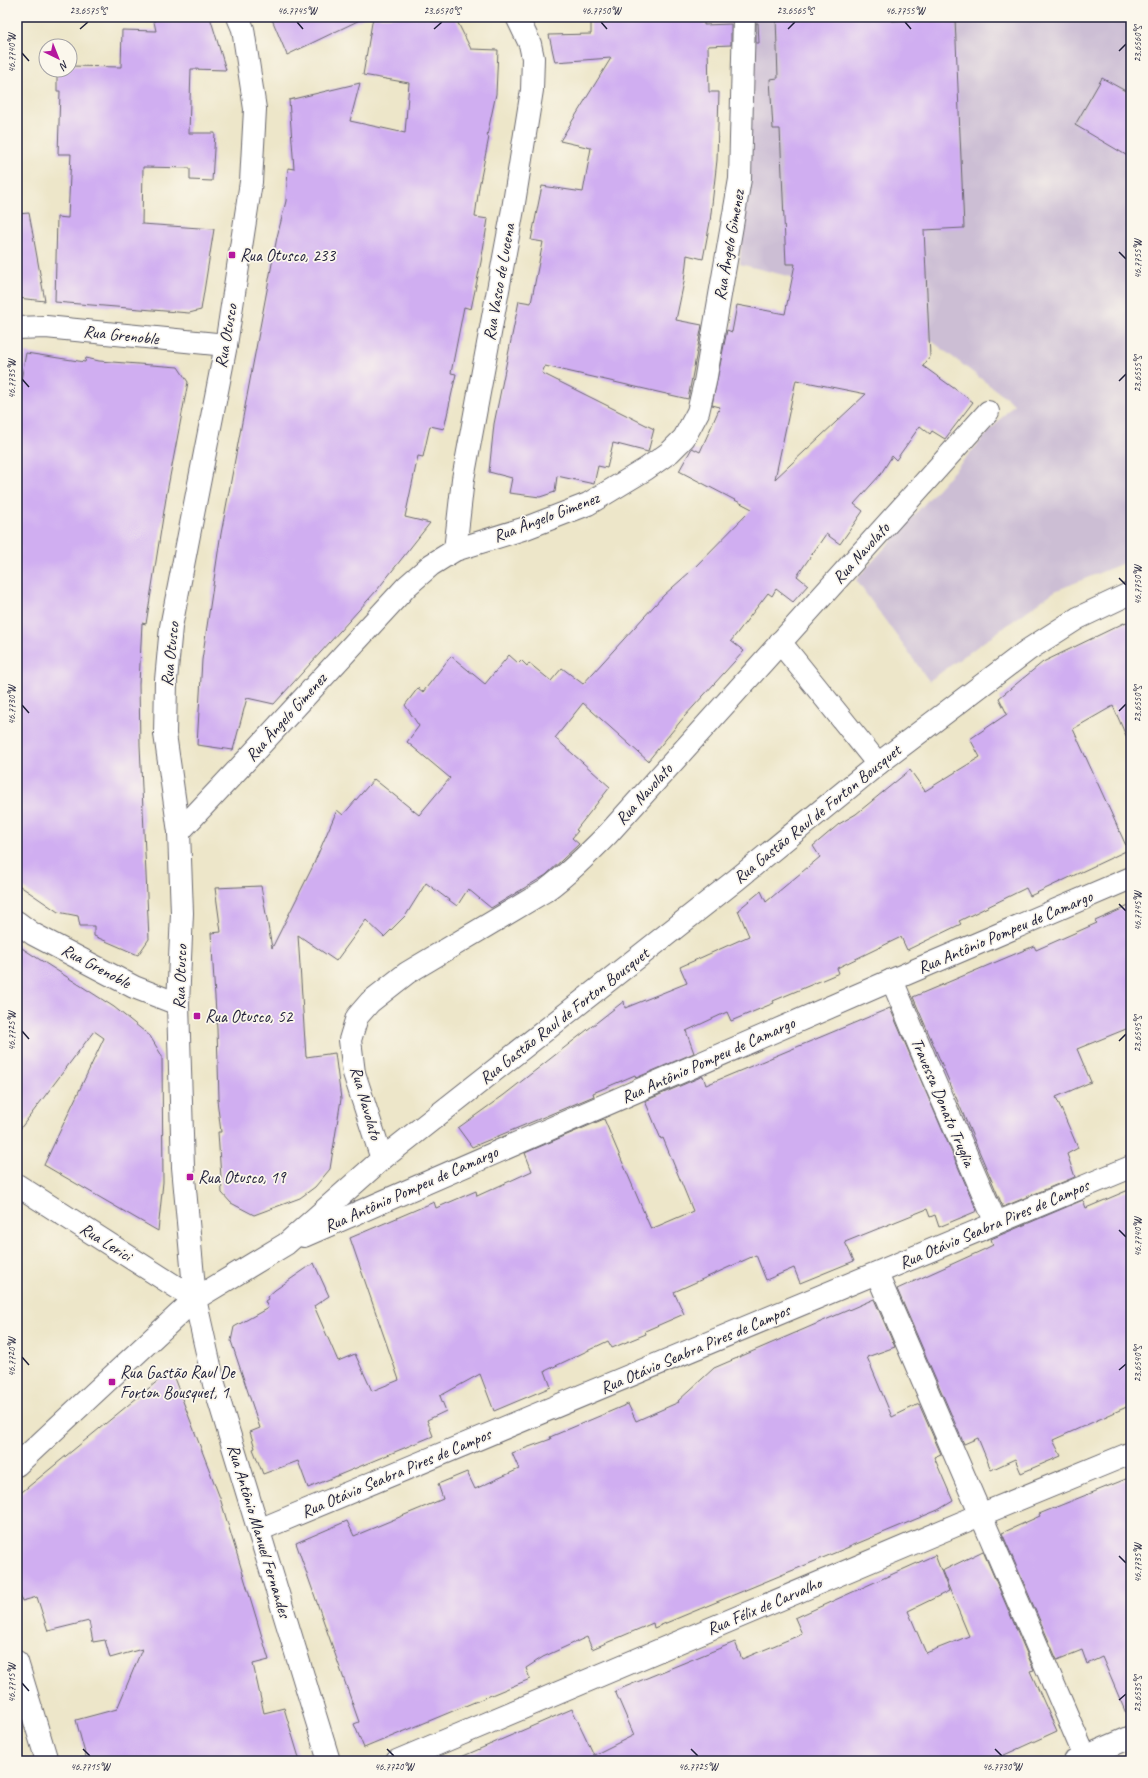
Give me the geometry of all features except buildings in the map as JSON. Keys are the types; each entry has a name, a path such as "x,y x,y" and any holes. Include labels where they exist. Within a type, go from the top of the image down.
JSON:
{"street":[{"name":"Rua Otusco","path":"195,1299 183,1167 178,1004 182,914 178,832 165,734 167,665 171,627 226,345 251,182 255,109 243,29 238,17"},
{"name":"Rua Vasco de Lucena","path":"456,550 463,479 513,209 532,90 533,58 530,44 518,17"},
{"name":"Rua Ângelo Gimenez","path":"178,832 243,764 407,586 431,565 456,550 526,528 588,504 619,487 670,452 684,438 698,412 705,382 740,179 744,17"},
{"name":"Rua Grenoble","path":"17,328 46,327 226,345"},
{"name":"Rua Navolato","path":"382,1159 354,1072 350,1040 357,1017 370,1002 407,972 545,891 566,875 608,834 988,412"},
{"name":"Rua Gastão Raul de Forton Bousquet","path":"17,1465 195,1299 286,1244 382,1159 736,880 878,764 1028,650 1078,618 1131,593"},
{"path":"780,642 878,764"},
{"name":"Rua Antônio Pompeu de Camargo","path":"286,1244 892,980 1131,878"},
{"name":"Rua Grenoble","path":"17,922 33,934 134,987 178,1004"},
{"name":"Travessa Donato Truglia","path":"892,980 996,1223"},
{"name":"Rua Otávio Seabra Pires de Campos","path":"259,1530 1131,1167"},
{"name":"Rua Lerici","path":"17,1185 195,1299"},
{"path":"877,1274 980,1515 1080,1759 1131,1737"},
{"name":"Rua Antônio Manuel Fernandes","path":"195,1299 214,1384 329,1761"},
{"name":"Rua Félix de Carvalho","path":"397,1761 980,1515 1131,1453"},
{"path":"17,1662 47,1761"}],"shaded area":[{"path":"750,17 1131,17 1131,560 1055,591 929,681 856,580 1014,404 877,299 740,264"}],"place":[{"name":"Rua Otusco, 233","path":"232,255"},
{"name":"Rua Otusco, 52","path":"197,1016"},
{"name":"Rua Otusco, 19","path":"190,1177"},
{"name":"Rua Gastão Raul De Forton Bousquet, 1","path":"112,1382"}]}
